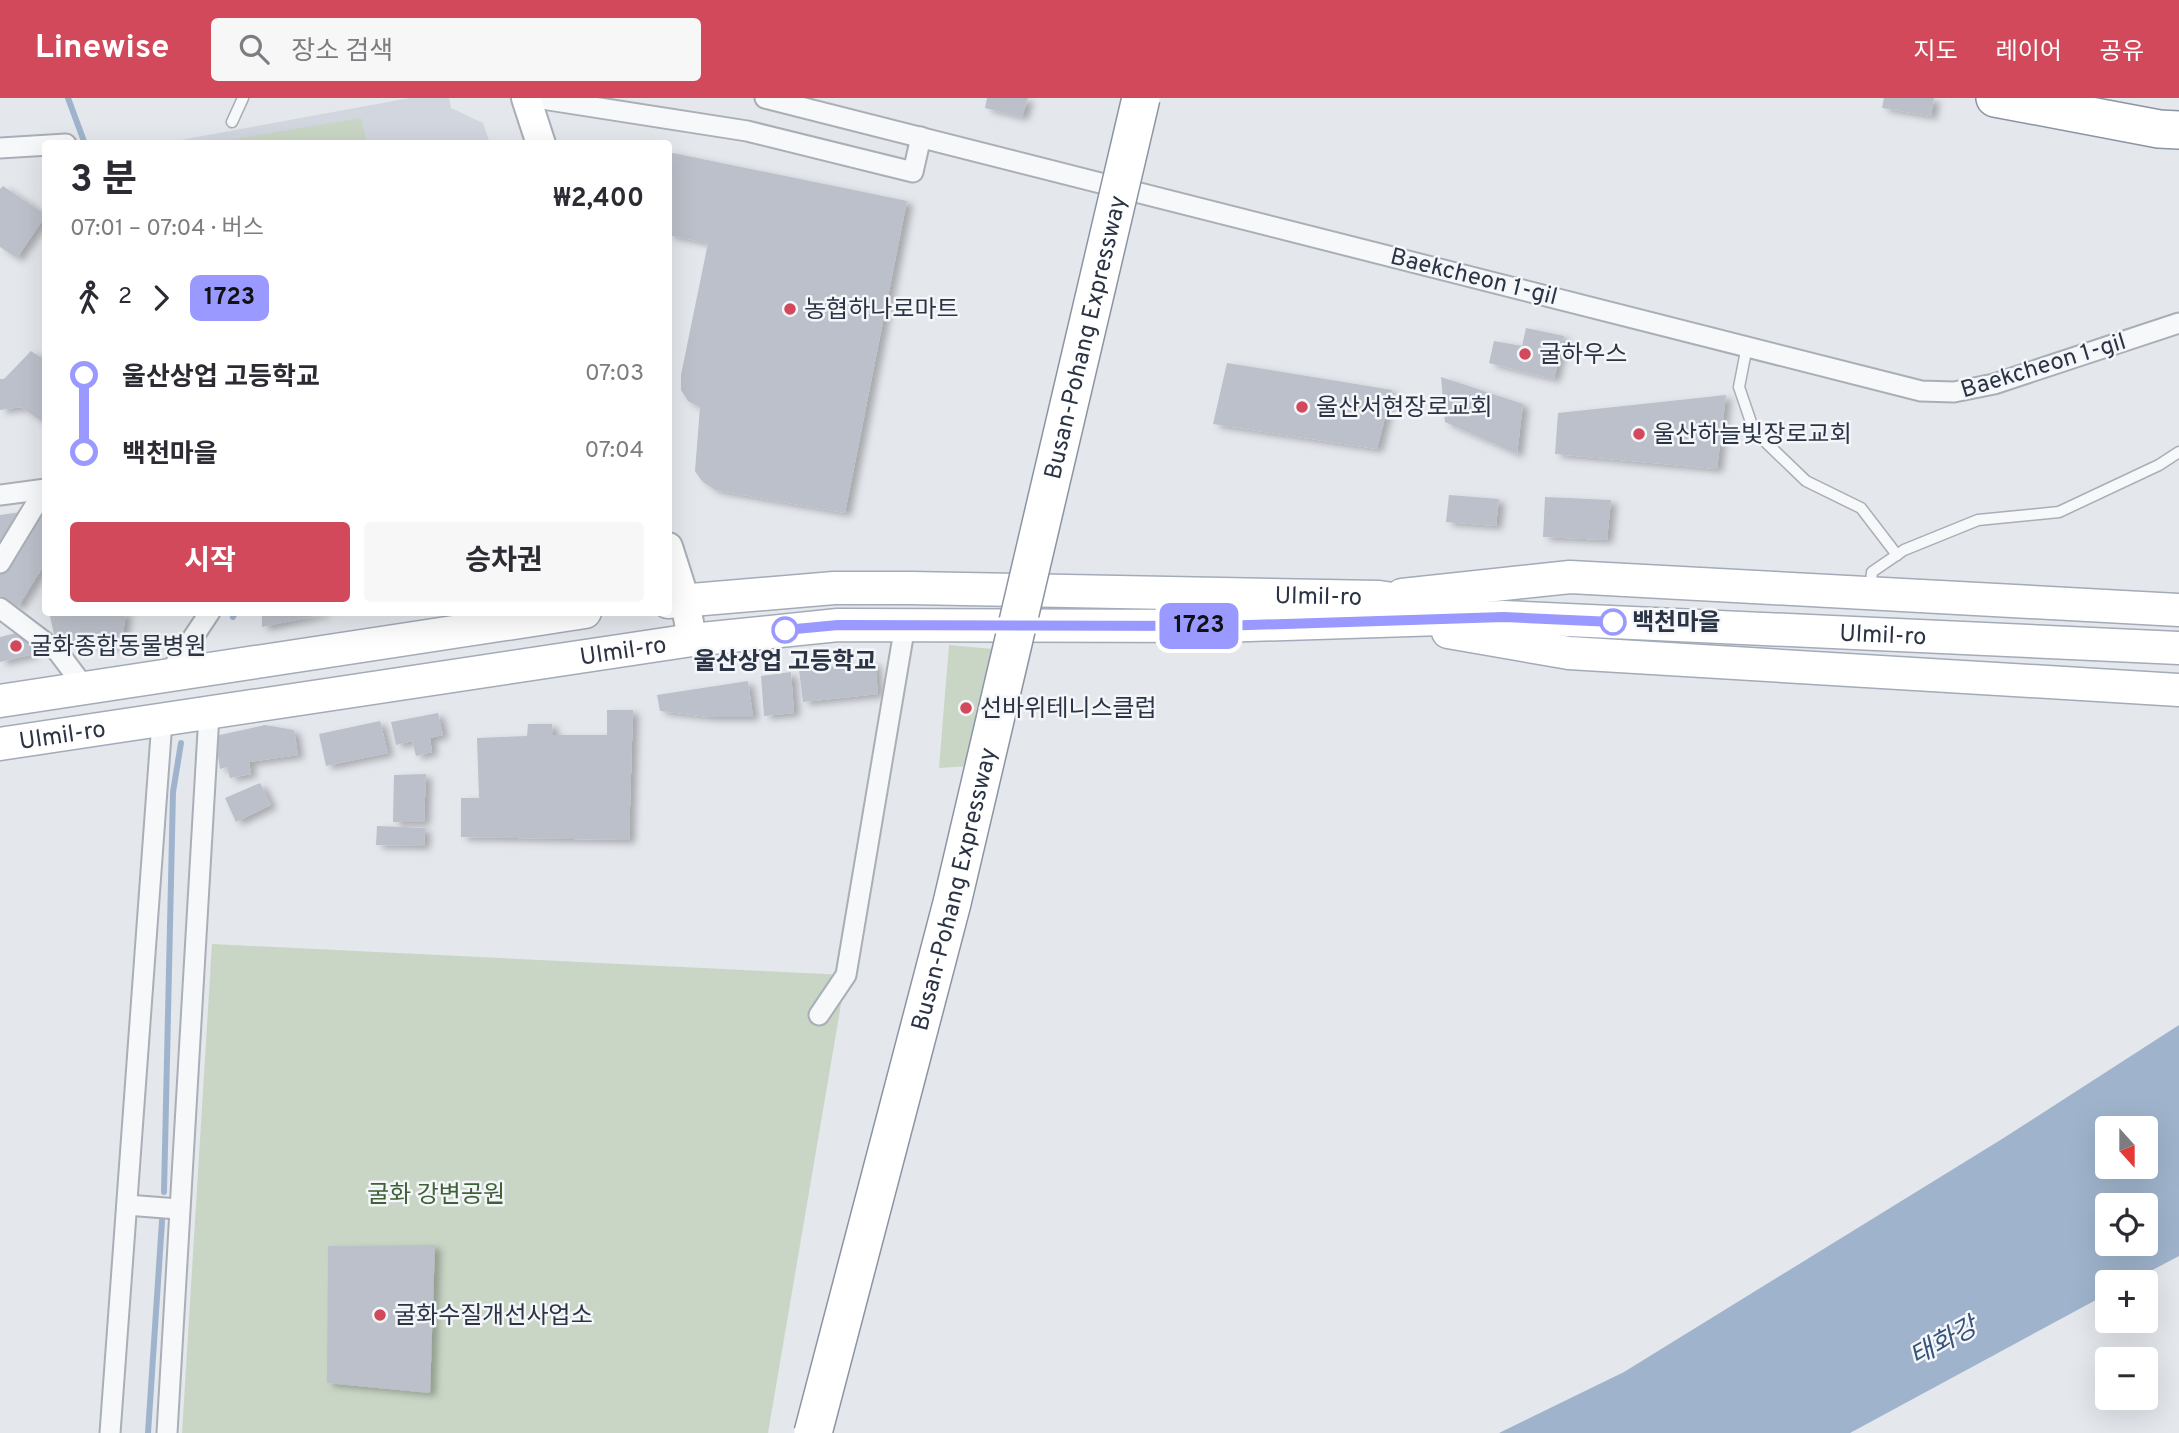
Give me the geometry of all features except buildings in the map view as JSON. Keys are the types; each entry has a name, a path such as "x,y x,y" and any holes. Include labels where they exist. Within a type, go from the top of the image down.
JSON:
{"highway":[{"path":"1112,223 1129,98"},
{"name":"Busan-Pohang Expressway","path":"813,1433 952,902 1141,98"},
{"name":"Busan-Pohang Expressway","path":"838,1433 986,848 1163,98"},
{"path":"1995,98 2142,126 2179,130"},
{"path":"2142,126 2179,157"}],"main road":[{"path":"526,98 540,140"},
{"path":"672,571 677,601 692,640"},
{"path":"1380,609 1570,577 2179,611"},
{"name":"Ulmil-ro","path":"677,601 834,588 898,588 2179,648"},
{"path":"1380,609 1569,653 2179,690"},
{"name":"Ulmil-ro","path":"0,744 692,640 838,625 1219,626 1380,609"},
{"name":"Ulmil-ro","path":"0,701 559,616"}],"street":[{"path":"536,98 747,131 913,172 921,136"},
{"name":"Baekcheon 1-gil","path":"765,98 1921,391 1954,392 1994,384 2179,323"},
{"path":"0,148 42,145"},
{"path":"0,495 42,489"},
{"path":"0,563 42,494"},
{"path":"0,608 58,652 85,688"},
{"path":"168,675 207,616"},
{"path":"820,1015 846,975 905,625"},
{"path":"167,1433 209,714"},
{"path":"110,1433 162,721"},
{"path":"127,1205 178,1209"}],"lane":[{"path":"232,122 243,98"},
{"path":"1747,346 1739,387 1754,431 1806,481 1861,508 1896,555"},
{"path":"1870,593 1872,572 1896,555 1978,520 2059,512 2159,465 2179,452"}],"shaded area":[{"path":"410,98 449,98 451,108 483,123 489,140 181,140"}],"green space":[{"path":"361,118 366,140 229,140"},
{"name":"선바위테니스클럽","path":"949,645 1004,650 971,766 939,768"},
{"name":"굴화 강변공원","path":"212,944 846,975 768,1433 182,1433"}],"water":[{"name":"태화강","path":"2179,1025 2179,1256 2153,1270 2095,1270 2095,1300 1850,1433 1499,1433 1624,1372 2002,1139"}],"waterway":[{"path":"68,98 84,140"},
{"path":"164,1192 173,792 181,743"},
{"path":"148,1433 162,1221"}],"bus line":[{"name":"1723","path":"785,630 838,625 1219,626 1504,617 1613,622"}],"place":[{"name":"농협하나로마트","path":"790,309"},
{"name":"굴하우스","path":"1525,354"},
{"name":"울산서현장로교회","path":"1302,407"},
{"name":"울산하늘빛장로교회","path":"1639,434"},
{"name":"백천마을","path":"1613,622"},
{"name":"울산상업 고등학교","path":"785,630"},
{"name":"굴화종합동물병원","path":"16,646"},
{"name":"선바위테니스클럽","path":"966,708"},
{"name":"굴화수질개선사업소","path":"380,1315"}]}
